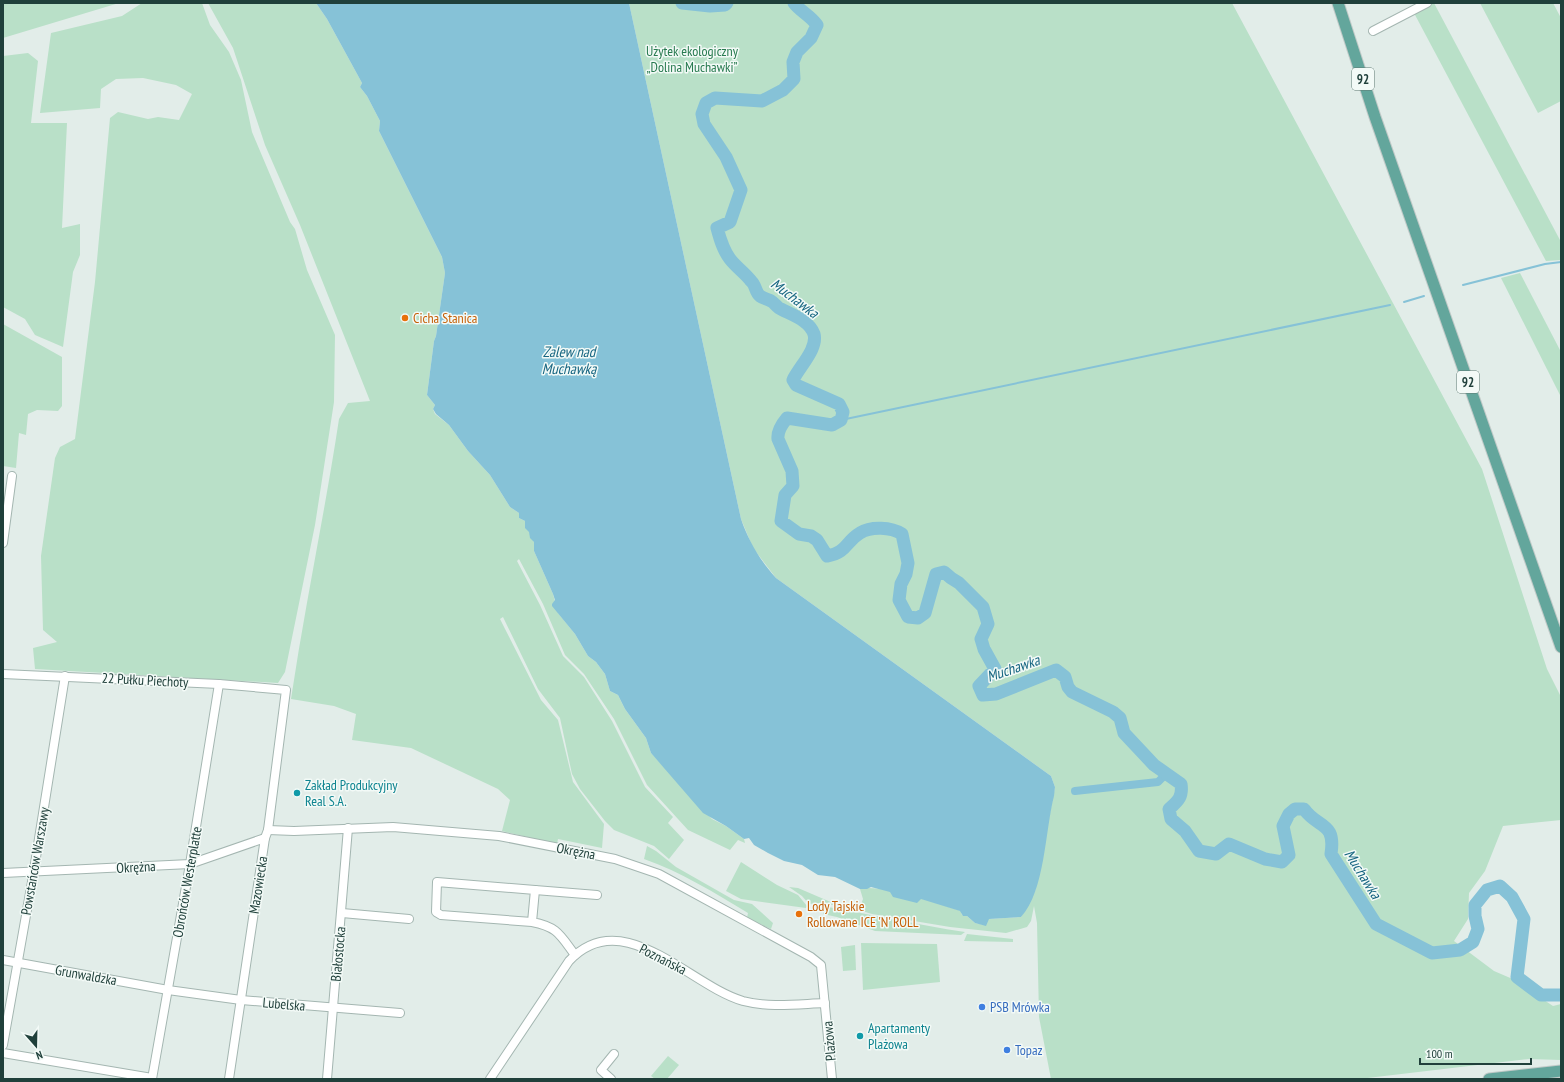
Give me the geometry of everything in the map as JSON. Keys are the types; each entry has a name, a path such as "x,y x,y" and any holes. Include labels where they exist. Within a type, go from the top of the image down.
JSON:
{"main road":[{"name":"92","path":"1338,3 1386,147 1561,647"},
{"path":"1489,1079 1561,1071"}],"street":[{"path":"1373,31 1427,3"},
{"path":"3,543 12,476"},
{"name":"22 Pułku Piechoty","path":"3,674 219,684 286,690"},
{"name":"Powstańców Warszawy","path":"3,1045 34,871 64,676"},
{"name":"Obrońców Westerplatte","path":"152,1079 190,864 219,684"},
{"name":"Mazowiecka","path":"229,1079 265,838 268,830 286,690"},
{"name":"Okrężna","path":"268,830 294,831 393,827 499,836 584,852 640,867 684,887 812,958 821,965 825,1003"},
{"name":"Białostocka","path":"327,1079 348,828"},
{"name":"Okrężna","path":"3,873 190,864 265,838"},
{"path":"575,955 560,934 552,927 532,922 441,915 436,912 435,907 437,882 597,895"},
{"path":"532,922 535,890"},
{"path":"342,913 409,919"},
{"name":"Poznańska","path":"490,1079 575,955 597,944 624,941 648,949 715,988 743,1001 771,1006 825,1003"},
{"name":"Grunwaldzka","path":"3,960 168,990"},
{"name":"Lubelska","path":"168,990 241,1000 400,1013"},
{"name":"Plażowa","path":"825,1003 832,1079"},
{"path":"3,1053 152,1079"},
{"path":"611,1079 601,1070 614,1054"}],"green space":[{"path":"3,3 119,3 3,38"},
{"path":"142,3 202,3 210,25 229,52 241,80 252,132 290,222 295,229 307,270 335,335 334,402 315,525 285,672 278,683 35,669 33,648 57,642 43,630 41,556 55,458 60,447 75,439 95,282 110,118 118,112 148,119 158,117 179,120 192,94 176,85 143,78 116,79 101,89 100,108 40,113 51,33 122,16"},
{"path":"208,3 316,3 327,19 362,83 360,87 367,96 380,121 379,131 442,257 445,273 427,395 435,405 433,409 435,414 449,425 468,451 490,475 510,507 519,513 519,518 525,521 534,542 534,551 553,594 558,613 575,634 588,656 596,662 605,674 610,691 618,695 625,709 646,738 651,753 712,819 726,826 744,839 745,843 738,840 730,850 688,830 647,785 614,719 584,674 565,655 543,604 519,559 517,561 540,605 563,656 584,677 612,721 645,787 673,817 668,823 684,840 669,859 654,846 614,830 580,789 572,774 560,718 538,689 503,617 500,619 541,700 558,720 573,782 604,824 602,848 558,839 557,844 502,831 510,800 498,789 411,748 352,740 356,714 334,706 291,699 339,419 348,403 370,401 300,225 265,145 233,48"},
{"name":"Użytek ekologiczny „Dolina Muchawki”","path":"629,3 1232,3 1482,469 1547,669 1561,697 1561,820 1503,826 1485,871 1469,893 1468,919 1454,941 1494,971 1529,986 1541,998 1553,1006 1561,1004 1561,1060 1529,1059 1359,1079 1051,1079 1039,1017 1037,923 1034,906 1031,921 1027,927 1006,933 950,927 872,914 859,910 863,899 860,889 869,888 895,891 961,911 962,915 967,916 975,923 985,925 988,919 1021,917 1035,891 1055,787 1051,776 776,578 753,548 741,519"},
{"path":"1434,3 1561,242 1561,260 1546,261 1414,13"},
{"path":"1480,3 1553,3 1561,18 1561,101 1538,113"},
{"path":"28,53 38,61 31,123 67,123 62,228 80,224 80,255 73,272 63,347 35,335 25,319 3,307 3,56"},
{"path":"1520,273 1561,352 1561,397 1501,278"},
{"path":"3,324 62,357 62,406 58,411 37,410 28,414 26,435 19,433 16,468 3,466"},
{"path":"647,846 656,851 676,867 734,900 752,904 773,923 771,929 747,918 748,913 698,883 644,859"},
{"path":"741,862 777,885 798,895 807,906 806,908 741,899 726,891"},
{"path":"789,887 798,888 840,906 820,903 809,904 802,896"},
{"path":"823,906 965,932 961,935 875,931 837,917 823,914"},
{"path":"967,934 1013,939 1013,942 964,941"},
{"path":"861,943 937,944 940,982 863,990"},
{"path":"855,945 856,970 843,971 841,947"},
{"path":"668,1056 679,1065 667,1079 655,1079 651,1076"}],"water":[{"name":"Zalew nad Muchawką","path":"316,3 629,3 741,519 744,527 756,550 776,578 1051,776 1055,787 1040,877 1029,906 1021,917 989,919 986,926 975,923 967,916 963,916 960,911 921,899 917,903 893,897 890,892 871,887 867,889 860,889 835,877 818,875 802,865 784,861 754,845 749,838 744,839 726,826 703,813 651,753 646,738 625,709 618,695 610,691 605,674 596,662 588,656 575,634 552,606 555,600 534,551 534,542 530,538 529,532 525,528 525,521 519,518 519,513 510,507 490,475 468,451 449,425 436,414 433,409 435,405 427,395 445,273 442,257 379,131 380,121 367,96 360,87 362,83 327,19"}],"waterway":[{"name":"Muchawka","path":"682,3 710,6 725,5 727,3"},
{"name":"Muchawka","path":"794,3 817,25 811,38 797,52 793,62 794,79 783,90 762,101 715,98 706,103 702,114 704,124 726,157 741,190 730,222 717,228 724,248 732,262 754,284 757,293 760,296 770,300 780,308 800,318 812,329 814,340 811,352 793,380 796,385 839,404 843,412 841,420 832,425 787,418 779,430 778,439 792,471 793,486 785,495 781,521 799,534 811,536 817,540 827,556 839,552 855,536 870,529 881,528 902,534 908,563 906,574 901,584 899,600 908,617 918,618 925,613 936,574 944,572 959,583 983,607 988,624 981,639 984,649 995,669 979,686 983,695 996,694 1056,670 1065,677 1068,687 1072,692 1113,712 1120,718 1124,733 1154,765 1181,784 1180,796 1175,804 1169,809 1171,819 1185,831 1199,851 1216,854 1229,844 1265,859 1282,862 1289,855 1283,826 1289,814 1295,809 1304,809 1328,831 1331,836 1332,843 1331,854 1376,924 1432,953 1460,950 1473,942 1478,929 1475,916 1475,905 1487,890 1500,886 1512,897 1524,919 1517,977 1541,995 1561,995"},
{"path":"1463,285 1545,264 1561,262"},
{"path":"1404,302 1424,296"},
{"path":"841,420 1390,305"},
{"path":"1075,791 1158,782 1166,774"}],"place":[{"name":"Cicha Stanica","path":"405,318"},
{"name":"Zakład Produkcyjny Real S.A.","path":"297,793"},
{"name":"Lody Tajskie Rollowane ICE 'N' ROLL","path":"799,914"},
{"name":"PSB Mrówka","path":"982,1007"},
{"name":"Apartamenty Plażowa","path":"860,1036"},
{"name":"Topaz","path":"1007,1050"}]}
